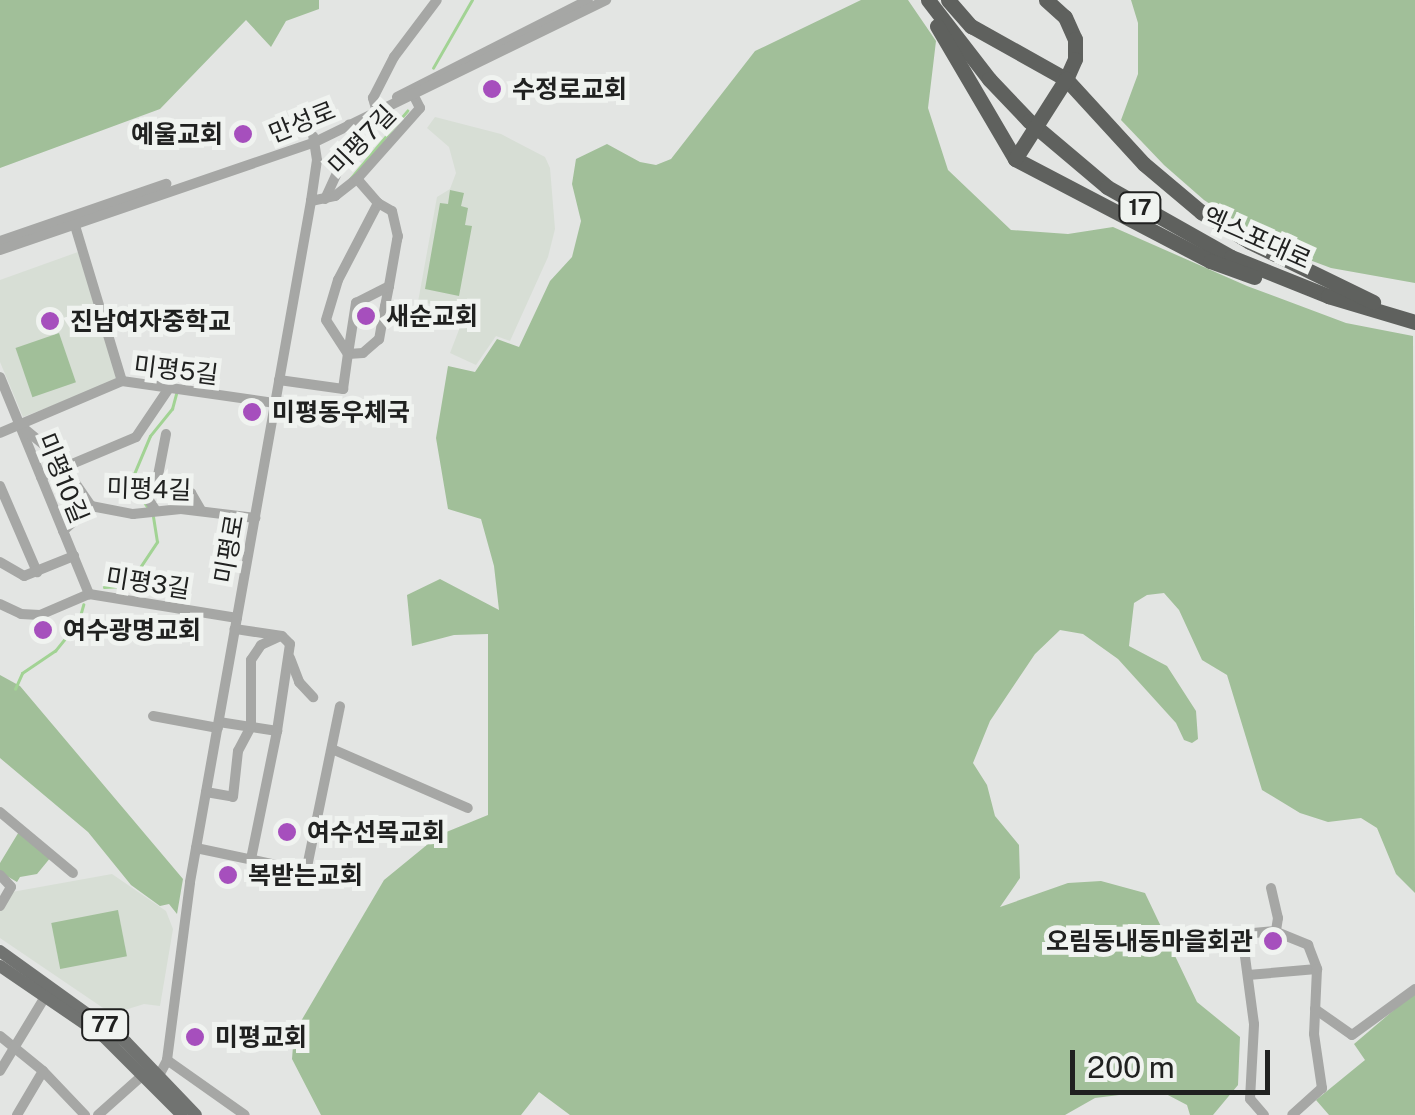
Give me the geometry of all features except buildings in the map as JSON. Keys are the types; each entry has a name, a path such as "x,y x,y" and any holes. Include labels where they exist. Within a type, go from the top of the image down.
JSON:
{"highway":[{"path":"926,0 1014,158 1210,261 1328,304 1371,306"},
{"name":"엑스포대로","path":"926,0 988,80 1028,121 1107,187 1231,257 1415,322"},
{"name":"엑스포대로","path":"940,0 994,75 1115,181 1235,250 1371,306 1415,312"},
{"path":"948,0 971,26 1066,79 1144,164 1201,212 1371,306"},
{"path":"1014,158 1075,59 1075,40 1065,17 1046,0"}],"main road":[{"name":"77","path":"0,951 122,1046 196,1115"},
{"name":"77","path":"0,966 122,1046"},
{"name":"77","path":"153,1078 182,1115"}],"street":[{"path":"375,110 374,95 394,57 438,0"},
{"name":"만성로","path":"413,94 588,0"},
{"name":"만성로","path":"314,139 606,0"},
{"name":"미평7길","path":"311,201 325,199 358,180 420,108 413,94"},
{"name":"만성로","path":"0,241 314,139 375,110"},
{"path":"325,199 353,138 350,125"},
{"name":"미평로","path":"153,1078 168,1060 196,848 311,201 314,139"},
{"path":"348,354 363,353 377,344 398,228 392,211 378,203 358,180"},
{"path":"348,354 326,320 338,280 378,203"},
{"path":"73,218 122,381"},
{"name":"만성로","path":"0,250 73,218"},
{"path":"279,380 343,388 356,303 389,286"},
{"name":"미평10길","path":"0,377 89,594"},
{"name":"미평5길","path":"0,433 122,381 275,403"},
{"path":"41,477 136,437 169,388"},
{"name":"미평4길","path":"20,425 40,438 66,467 91,506 152,512 201,510 255,518"},
{"path":"156,486 166,434"},
{"path":"152,512 144,490 146,484 192,493 201,510"},
{"path":"0,486 36,572"},
{"path":"64,531 91,506"},
{"path":"0,562 23,576 74,556"},
{"name":"미평3길","path":"0,604 21,614 40,615 89,594 144,597 280,636"},
{"path":"206,792 233,797 238,749 251,727 251,660 260,645 280,636 290,644 290,657 252,858"},
{"path":"290,657 310,692"},
{"path":"196,848 296,869 308,865 340,706"},
{"path":"152,716 277,731"},
{"path":"332,749 468,808"},
{"path":"0,812 72,873"},
{"path":"0,906 11,888 4,877"},
{"path":"1272,888 1278,918 1276,932"},
{"path":"1264,1115 1250,1100 1254,1024 1242,934 1276,932 1308,944 1317,969 1315,1010 1322,1088 1292,1115"},
{"path":"1248,975 1317,969"},
{"path":"1315,1010 1352,1035 1415,990"},
{"path":"0,1071 44,997"},
{"path":"0,1036 44,1071 85,1115"},
{"path":"168,1060 245,1115"},
{"path":"17,1115 44,1071"},
{"path":"98,1115 153,1078"}],"shaded area":[{"path":"435,117 501,134 545,157 550,168 555,229 548,257 510,341 496,336 476,365 450,353 467,309 418,302 437,197 450,189 456,173 449,147 427,128"},
{"name":"진남여자중학교","path":"78,252 118,380 23,417 0,362 0,280"},
{"path":"112,874 166,911 173,929 160,1006 144,1004 112,1014 0,938 0,911 12,892"}],"green space":[{"path":"0,0 319,0 319,9 286,21 271,47 246,20 160,109 0,168"},
{"path":"861,0 908,0 936,41 928,108 948,170 1011,230 1068,234 1113,227 1247,286 1346,323 1413,336 1415,893 1396,874 1377,828 1361,818 1328,822 1300,813 1262,790 1227,675 1202,660 1179,610 1164,593 1147,595 1134,603 1129,646 1167,666 1196,711 1198,739 1192,743 1184,740 1176,723 1118,659 1083,634 1060,630 1035,654 990,721 973,763 987,785 995,816 1019,845 1020,878 1000,907 1068,883 1101,881 1145,893 1197,1002 1240,1037 1238,1085 1213,1115 1190,1115 1187,1105 1166,1094 1135,1093 1095,1098 1065,1115 570,1115 539,1092 521,1115 321,1115 292,1059 294,1033 384,880 439,835 488,815 488,634 454,635 412,646 407,595 440,579 499,610 494,566 481,519 448,509 436,438 448,366 475,372 497,339 519,347 550,281 572,257 581,221 572,184 576,159 607,144 640,162 656,165 671,159 755,51"},
{"path":"1131,0 1415,0 1415,283 1331,268 1275,247 1204,200 1164,165 1121,120 1138,74 1138,23"},
{"path":"450,190 464,193 461,206 468,208 465,225 472,226 459,296 425,289 440,203 448,204"},
{"path":"59,333 76,382 32,397 16,348"},
{"path":"0,675 20,686 183,879 177,914 169,904 160,906 131,885 88,832 0,758"},
{"path":"20,830 51,857 37,874 20,877 17,882 0,872 0,863"},
{"path":"118,910 127,956 60,969 51,923"},
{"path":"1415,992 1415,1115 1329,1115 1316,1100 1365,1060 1354,1044"}],"waterway":[{"path":"433,68 472,0"},
{"path":"350,179 407,111"},
{"path":"149,510 136,490 134,474 150,436 172,409 176,394"},
{"path":"104,587 124,586 131,581 157,542 153,517"},
{"path":"15,689 22,673 55,651 78,623 83,605"}],"place":[{"name":"수정로교회","path":"492,89"},
{"name":"예울교회","path":"243,134"},
{"name":"새순교회","path":"366,316"},
{"name":"진남여자중학교","path":"50,321"},
{"name":"미평동우체국","path":"252,412"},
{"name":"여수광명교회","path":"43,630"},
{"name":"여수선목교회","path":"287,832"},
{"name":"복받는교회","path":"228,875"},
{"name":"오림동내동마을회관","path":"1273,941"},
{"name":"미평교회","path":"195,1037"}]}
